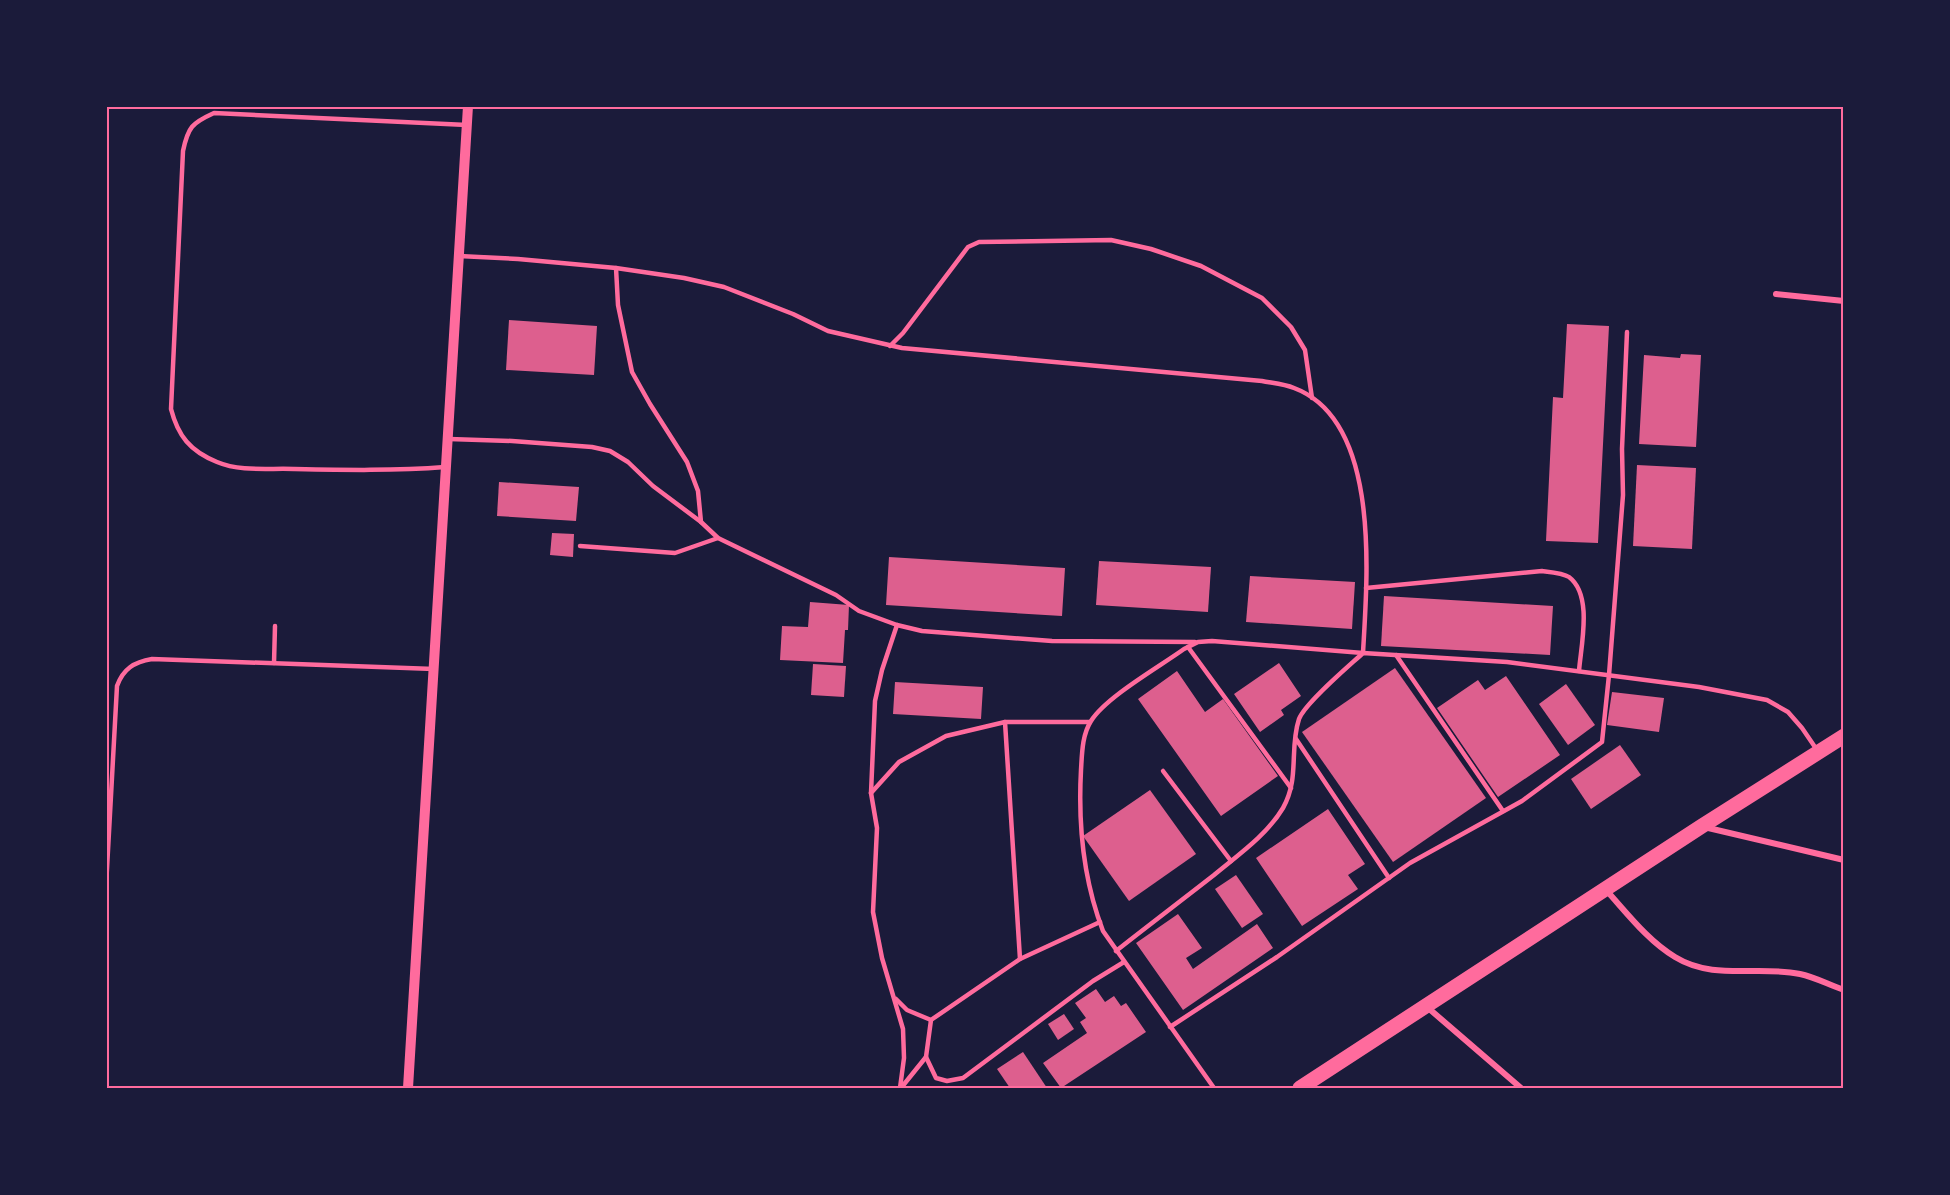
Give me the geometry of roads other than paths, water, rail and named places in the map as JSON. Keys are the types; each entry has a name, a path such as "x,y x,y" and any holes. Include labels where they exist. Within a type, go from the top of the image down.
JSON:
{"main road":[{"path":"1300,1089 1844,736"}],"street":[{"path":"408,1089 468,106"},
{"path":"1776,294 1844,301"},
{"path":"1702,826 1844,860"},
{"path":"1606,890 1658,945 1689,965 1729,972 1770,971 1800,974 1844,990"},
{"path":"1426,1006 1521,1089"}],"lane":[{"path":"447,467 392,471 238,468 212,459 185,441 176,426 171,409 183,151 187,133 195,122 214,113 467,125"},
{"path":"890,346 903,333 968,247 979,242 1111,240 1151,249 1201,266 1262,298 1291,327 1305,350 1312,398"},
{"path":"459,256 616,268 684,278 724,287 793,314 828,331 890,346 1262,381 1294,388 1312,398 1323,408 1340,428 1359,478 1364,517 1366,588 1363,653 1300,717 1292,788 1282,809 1267,830 1116,951"},
{"path":"616,268 618,305 632,372 687,462 698,491 701,522"},
{"path":"1170,1028 1277,957 1410,863 1522,801 1602,742 1623,495 1622,449 1627,332"},
{"path":"449,439 534,442 610,450 701,522 717,538 836,595 859,611 897,625 922,631 1052,641 1212,641 1507,662 1699,687 1767,700 1788,712 1819,753"},
{"path":"580,546 675,553 717,538"},
{"path":"1366,588 1542,571 1569,577 1581,592 1584,613 1579,671"},
{"path":"897,625 882,670 875,701 871,793 877,828 873,912 882,958 903,1029 904,1058 900,1089"},
{"path":"274,663 275,626"},
{"path":"1198,642 1101,707 1089,723 1082,749 1080,781 1082,849 1094,907 1100,922 1116,951 1214,1089"},
{"path":"1188,647 1292,788"},
{"path":"1396,655 1503,812"},
{"path":"106,887 117,686 120,676 128,668 139,661 152,658 434,669"},
{"path":"871,793 899,762 946,736 1005,722 1089,723"},
{"path":"1005,722 1020,959"},
{"path":"1296,739 1389,878"},
{"path":"1163,771 1231,861"},
{"path":"900,1089 926,1057 931,1020 1020,959 1100,922"},
{"path":"926,1057 936,1078 948,1081 963,1078 1093,981 1124,962"},
{"path":"894,997 907,1010 931,1020"}]}
